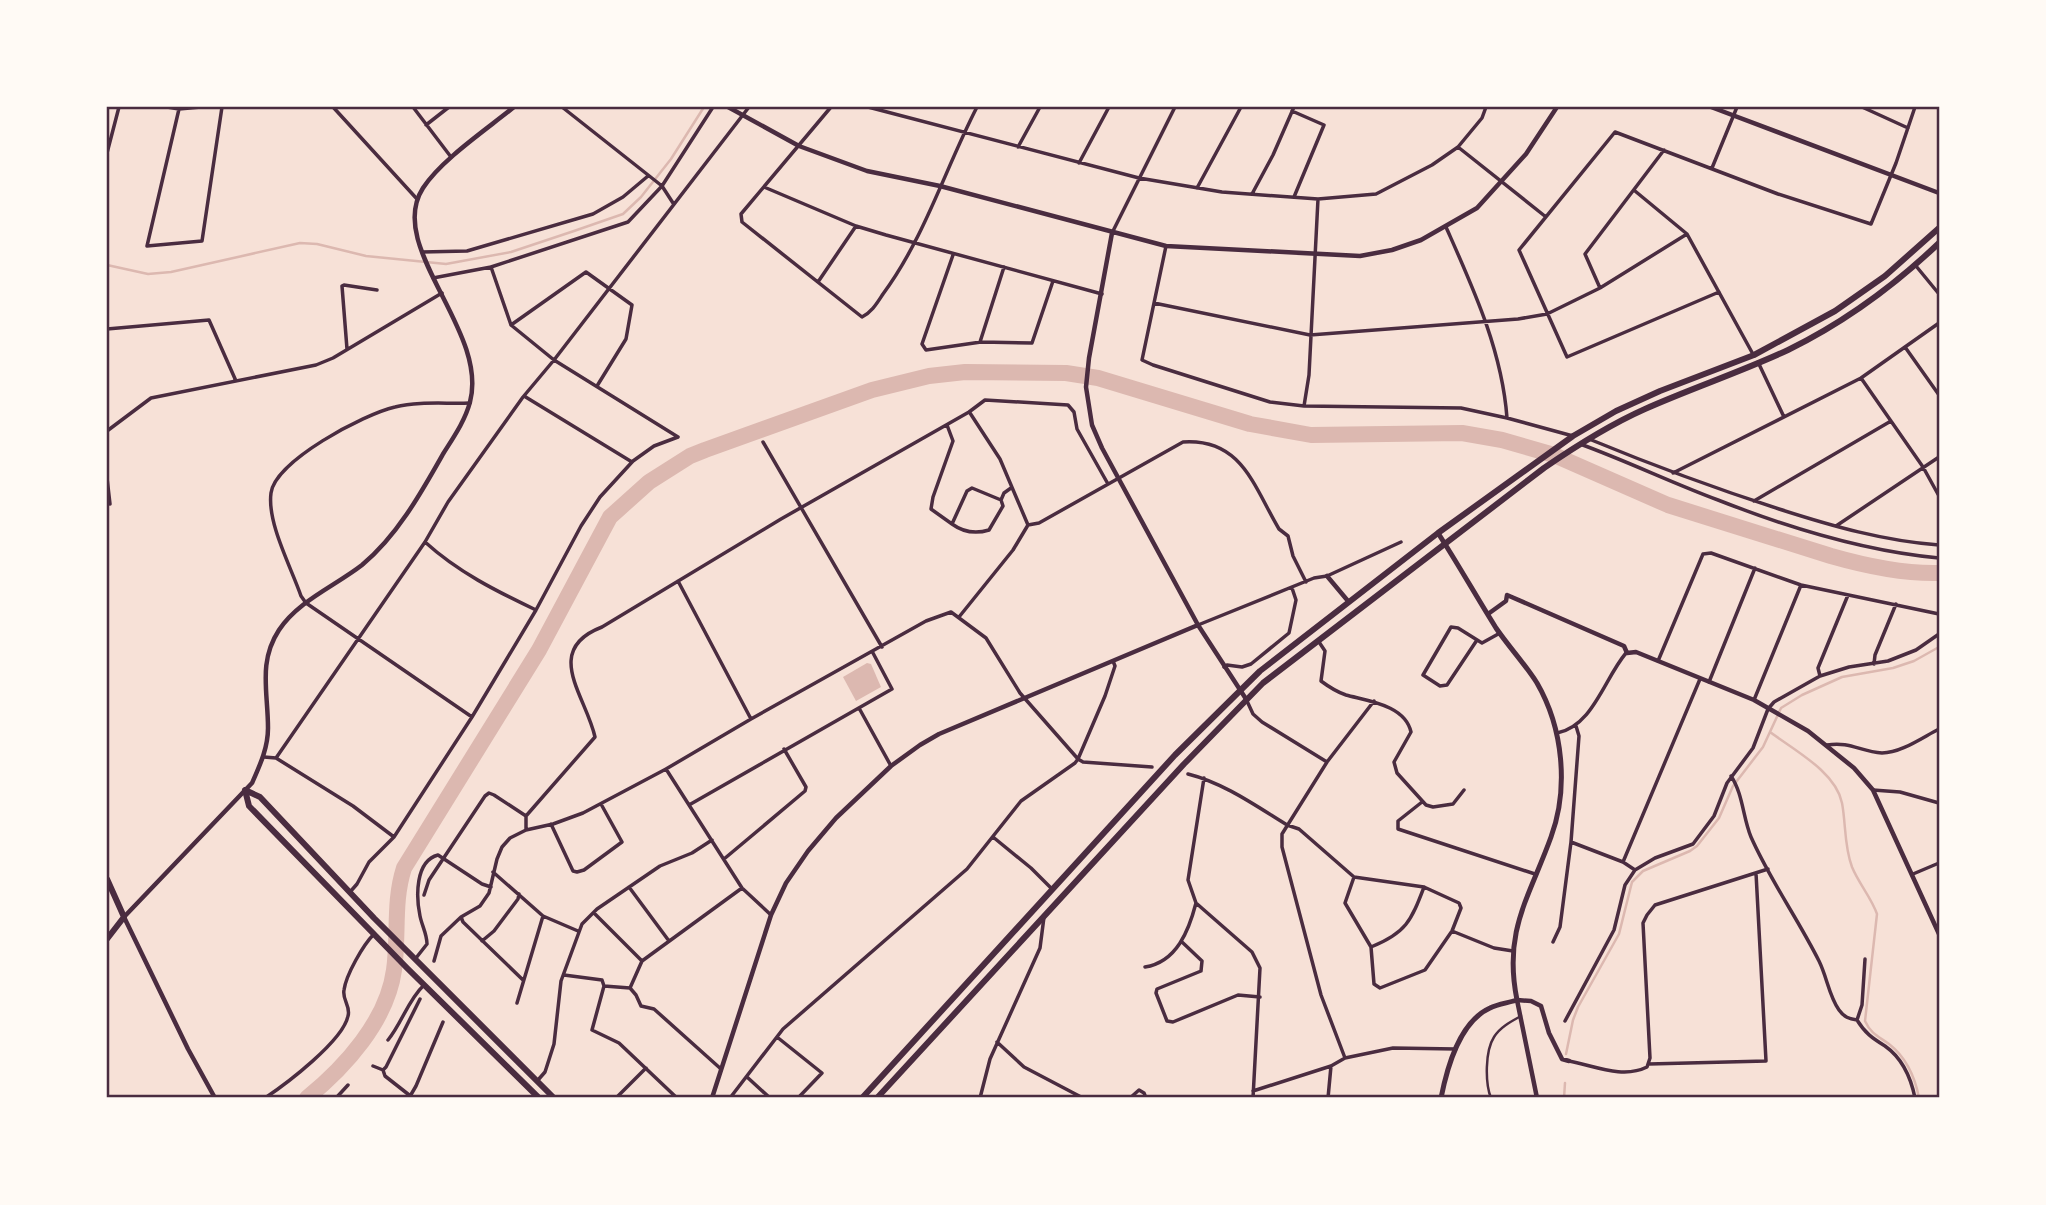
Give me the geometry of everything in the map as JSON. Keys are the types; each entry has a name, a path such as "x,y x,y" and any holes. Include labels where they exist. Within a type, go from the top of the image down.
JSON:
{"main road":[{"path":"862,1098 1175,755 1238,690 1348,601 1563,442 1616,411 1754,355 1835,311 1885,276 1939,228"},
{"path":"877,1098 1263,683 1576,446 1643,410 1759,363 1834,323 1879,293 1939,243"},
{"path":"1438,533 1500,633 1536,682 1557,733 1560,757 1560,800 1555,826 1521,909 1514,951 1517,1000 1490,1008 1471,1023 1456,1049 1441,1098"},
{"path":"245,790 260,797 374,918 554,1098"},
{"path":"245,790 249,806 539,1098"},
{"path":"107,879 124,917 107,939"}],"street":[{"path":"107,153 119,107"},
{"path":"167,107 201,107"},
{"path":"179,109 147,246 202,242 222,107"},
{"path":"333,107 417,199"},
{"path":"413,107 452,158"},
{"path":"426,125 449,107"},
{"path":"215,1098 188,1049 124,917 252,783 264,757 268,730 265,659 279,630 290,616 359,566 387,539 420,494 459,428 470,403 473,380 463,338 433,278 413,224 417,199 435,172 514,107"},
{"path":"562,107 662,186 673,203"},
{"path":"433,278 491,267 628,222 662,186 713,107"},
{"path":"727,107 799,146 867,171 940,186 1166,246 1360,256 1401,246 1446,227 1477,208 1525,154 1557,107"},
{"path":"276,758 425,542 448,502 524,396 749,107"},
{"path":"831,107 741,214 742,222 862,317 869,313 888,287 915,244 977,107"},
{"path":"868,107 1139,178 1196,188 1318,199 1376,194 1432,166 1458,147 1482,118 1486,107"},
{"path":"1018,147 1040,107"},
{"path":"1079,163 1109,107"},
{"path":"1175,107 1112,233 1089,358 1087,395 1092,425 1198,625 1253,714 1327,762"},
{"path":"1196,188 1241,107"},
{"path":"1711,107 1939,193"},
{"path":"1713,168 1737,107"},
{"path":"1862,107 1908,128"},
{"path":"1719,292 1567,357 1519,250 1615,132 1836,214 1871,224 1914,107"},
{"path":"1252,194 1293,109 1324,125 1294,197"},
{"path":"1458,147 1546,217"},
{"path":"1600,288 1586,254 1664,150"},
{"path":"423,254 467,251 593,214 623,197 648,176"},
{"path":"764,187 856,226 953,255 1102,294"},
{"path":"1635,191 1687,234 1759,363 1784,417"},
{"path":"1304,406 1309,375 1318,199"},
{"path":"818,282 856,226"},
{"path":"1446,227 1487,323 1505,387 1507,418"},
{"path":"1154,303 1310,335 1487,323 1547,314 1600,288 1687,234"},
{"path":"1166,246 1142,359 1197,380 1270,402 1304,406 1461,408 1573,436"},
{"path":"953,255 922,344 926,350 980,342 1032,343 1053,281"},
{"path":"1915,264 1939,294"},
{"path":"350,892 358,884 369,862 394,837 472,717 590,512 632,462 654,446 678,437 554,360 511,325 491,267"},
{"path":"980,342 1004,267"},
{"path":"511,325 586,272 632,305 626,339 597,386"},
{"path":"347,349 342,286 377,290"},
{"path":"107,431 151,398 316,365 333,358 442,292"},
{"path":"107,329 209,320 236,381"},
{"path":"1672,474 1861,378 1939,323"},
{"path":"1905,347 1939,395"},
{"path":"1861,378 1923,467 1939,496"},
{"path":"524,396 632,462"},
{"path":"526,830 526,816 595,737 592,722 573,679 571,658 575,644 586,634 947,425 985,400 1068,405 1074,412 1077,429 1108,484"},
{"path":"470,403 395,407 362,417 298,459 277,478 271,498 272,514 301,596 306,603 472,717"},
{"path":"969,412 1000,459 1028,525"},
{"path":"1754,501 1891,421"},
{"path":"947,425 953,441 931,505 932,509 961,530 980,533 989,530 1003,506 1001,500 1004,493 1011,488"},
{"path":"1587,439 1672,474 1835,527 1900,542 1939,545"},
{"path":"763,442 882,647"},
{"path":"959,617 1013,550 1028,525 1039,523 1183,442 1198,442 1232,454 1244,466 1279,528 1288,536 1293,556 1306,582"},
{"path":"1576,446 1719,501 1824,536 1895,554 1939,558"},
{"path":"1835,527 1939,457"},
{"path":"107,478 110,504"},
{"path":"952,524 967,491 972,488 1001,500"},
{"path":"425,542 447,563 536,610"},
{"path":"712,1098 771,915 786,883 807,851 836,818 891,766 939,734 1198,625 1314,578 1327,576 1401,542"},
{"path":"1658,661 1703,554 1711,553 1801,586 1939,614"},
{"path":"1709,682 1755,568"},
{"path":"1327,576 1348,601"},
{"path":"678,581 751,719"},
{"path":"1754,700 1801,586"},
{"path":"1224,667 1251,664 1289,633 1296,600 1292,588"},
{"path":"1488,614 1506,601 1507,595 1624,646 1627,653"},
{"path":"1820,676 1818,668 1848,595"},
{"path":"1874,664 1875,655 1896,604"},
{"path":"434,961 440,937 461,917 480,906 491,887 502,847 510,838 526,830 583,813 601,804 945,612 959,617 986,638 1024,699 1078,759 1083,762 1153,767"},
{"path":"1477,640 1447,685 1440,686 1423,675 1451,627 1458,628 1482,643 1500,633"},
{"path":"1565,1021 1614,930 1625,885 1635,870 1655,858 1693,844 1714,816 1731,776 1753,748 1774,702 1820,676 1849,667 1874,664 1916,650 1939,635"},
{"path":"1318,640 1325,651 1321,681 1346,695 1374,701 1396,712 1410,725 1411,732 1394,762 1396,773 1423,801 1433,807 1453,804 1464,790"},
{"path":"689,805 784,748 892,689 873,652"},
{"path":"1557,733 1576,726 1627,653 1636,652 1754,700 1827,745 1854,768 1873,790 1939,934"},
{"path":"730,1098 783,1029 943,892 967,869 1021,801 1075,763 1105,696 1115,666 1113,661"},
{"path":"1623,862 1700,679"},
{"path":"1345,1058 1321,995 1282,847 1282,834 1327,762 1374,701"},
{"path":"859,708 891,766"},
{"path":"1553,942 1560,927 1571,842 1579,736 1576,726"},
{"path":"1827,745 1841,743 1884,753 1939,729"},
{"path":"724,859 805,791 806,787 784,748"},
{"path":"264,757 276,758 353,806 394,837"},
{"path":"666,769 741,887 771,915"},
{"path":"1188,774 1204,778 1287,825 1299,829 1354,877 1424,887 1459,904 1461,908 1452,932 1425,970 1380,988 1374,984 1371,947 1345,903 1354,877"},
{"path":"1731,776 1737,786 1746,824 1820,962 1834,1002 1842,1014 1857,1020 1868,1036 1887,1048 1901,1063 1915,1098"},
{"path":"1204,778 1188,880 1196,903 1252,951 1260,968 1253,1098"},
{"path":"1873,790 1900,792 1939,803"},
{"path":"424,895 429,880 489,793 526,816"},
{"path":"1423,801 1398,821 1398,829 1535,874"},
{"path":"551,824 573,871 584,870 622,842 601,804"},
{"path":"993,838 1031,868 1053,890"},
{"path":"537,1081 545,1072 554,1044 561,981 578,931 593,912 629,887 660,866 692,853 712,840"},
{"path":"1571,842 1623,862 1635,870"},
{"path":"413,956 427,944 419,911 418,883 428,859 436,855 491,887"},
{"path":"1913,874 1939,863"},
{"path":"1648,1064 1650,1058 1643,923 1647,915 1655,905 1768,869"},
{"path":"493,872 543,916 578,931"},
{"path":"1537,1098 1517,1000 1531,1001 1541,1006 1556,1050 1562,1059 1569,1061 1617,1072 1638,1071 1648,1064 1766,1061 1756,873"},
{"path":"629,887 669,941"},
{"path":"630,988 642,961 741,887"},
{"path":"1371,947 1401,932 1413,917 1424,887"},
{"path":"482,941 494,931 519,894"},
{"path":"1145,967 1163,961 1182,942 1191,924 1196,903"},
{"path":"593,912 642,961"},
{"path":"517,1003 543,916"},
{"path":"980,1098 990,1059 1034,963 1043,935 1044,916"},
{"path":"461,917 523,980"},
{"path":"1452,932 1493,948 1514,951"},
{"path":"265,1098 286,1085 309,1065 346,1024 349,1013 344,990 365,944 376,935"},
{"path":"1182,942 1202,961 1201,971 1157,989 1156,993 1167,1021 1173,1022 1238,995 1260,997"},
{"path":"1857,1020 1862,1005 1865,959"},
{"path":"564,975 602,980 604,986 592,1030 620,1043 677,1098"},
{"path":"388,1041 403,1020 414,996 424,985"},
{"path":"604,986 630,988 641,1006 654,1009 721,1069"},
{"path":"420,999 383,1070 385,1076 411,1098 443,1022"},
{"path":"1491,1098 1486,1070 1493,1037 1521,1016"},
{"path":"777,1037 822,1073 798,1098"},
{"path":"998,1042 1024,1067 1083,1098"},
{"path":"1253,1091 1331,1066 1345,1058 1393,1048 1456,1049"},
{"path":"373,1066 383,1070"},
{"path":"1328,1098 1331,1066"},
{"path":"616,1098 646,1068"},
{"path":"747,1077 770,1098"},
{"path":"336,1098 348,1085"},
{"path":"1130,1098 1139,1090 1146,1098"}],"shaded area":[{"path":"867,663 871,664 881,687 856,701 843,677"}],"waterway":[{"path":"107,265 148,274 171,272 300,243 317,244 366,256 446,264 511,252 623,214 641,197 671,159 704,107"},
{"path":"307,1098 336,1072 362,1042 383,1007 394,970 398,893 404,868 539,650 610,517 649,482 690,456 872,390 929,376 965,372 1066,373 1098,378 1250,424 1311,435 1462,433 1502,440 1554,455 1668,505 1831,556 1885,569 1939,573"},
{"path":"1566,1054 1578,1007 1619,934 1632,882 1643,871 1697,846 1719,818 1733,786 1763,747 1781,708 1842,677 1893,668 1914,661 1939,647"},
{"path":"1770,732 1813,763 1832,781 1838,792 1842,803 1849,859 1877,914 1865,1021 1872,1032 1895,1049 1905,1062 1919,1098"},
{"path":"1564,1098 1565,1083"}]}
